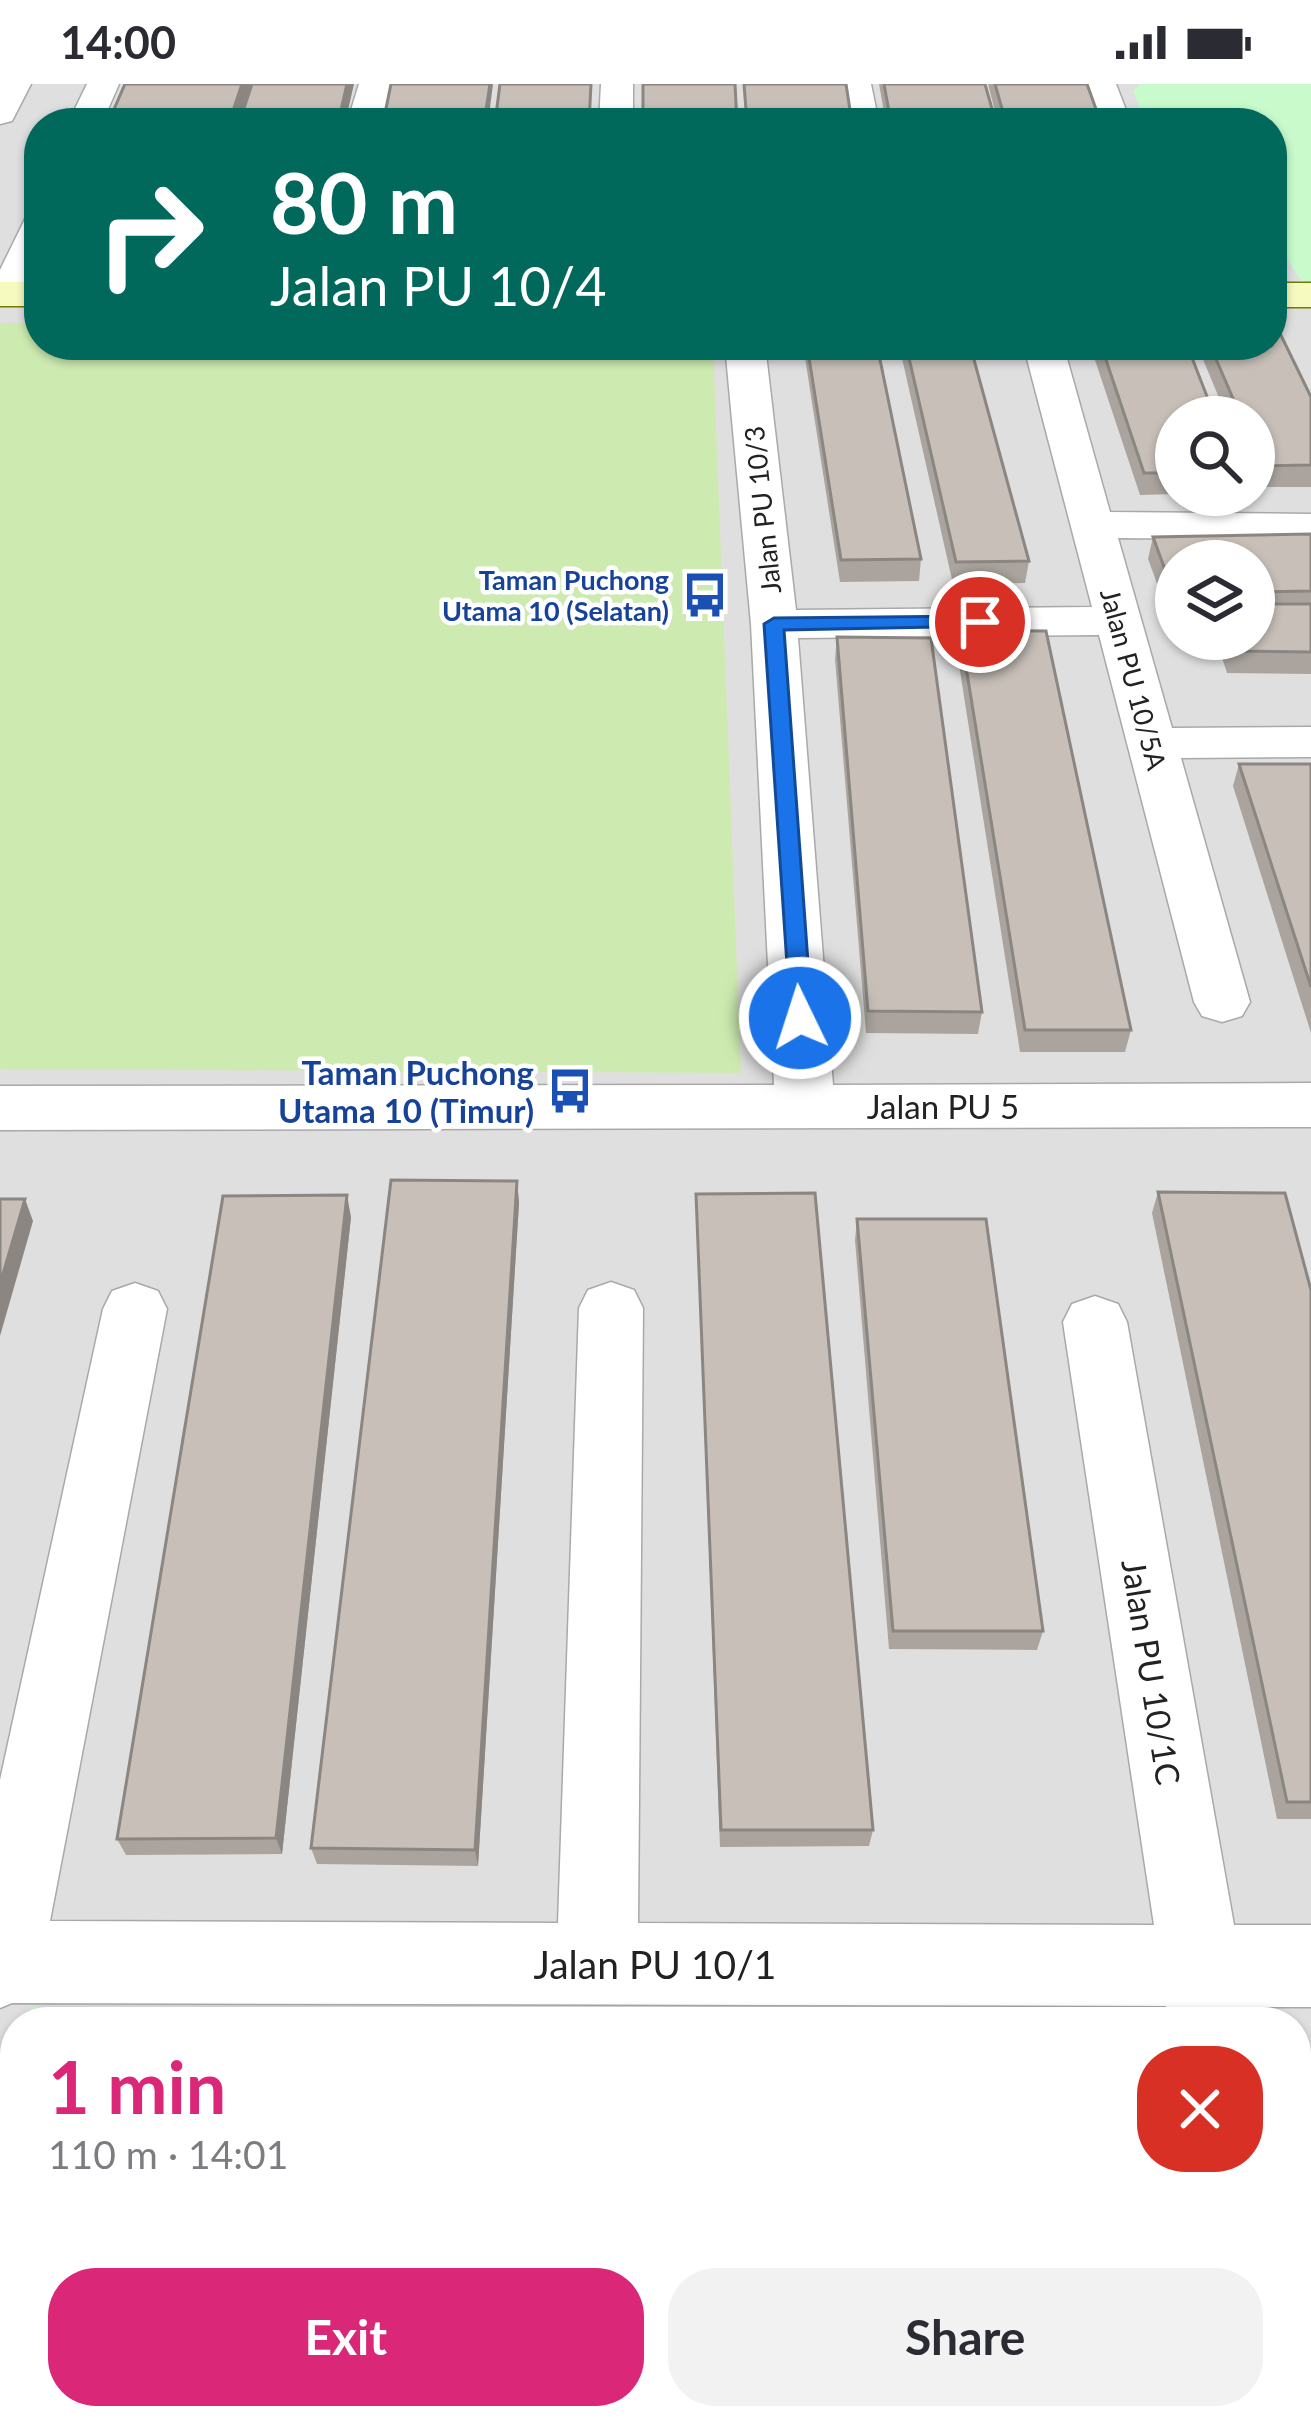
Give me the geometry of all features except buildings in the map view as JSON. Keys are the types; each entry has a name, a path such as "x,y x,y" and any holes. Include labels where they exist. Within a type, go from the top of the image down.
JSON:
{"street":[{"path":"0,114 15,84"},
{"name":"Jalan PU 10/3","path":"747,360 774,624 805,1106"},
{"name":"Jalan PU 10/5A","path":"1047,360 1222,1002"},
{"path":"1092,525 1311,527"},
{"path":"774,624 1118,621"},
{"path":"1151,743 1311,742"},
{"name":"Jalan PU 5","path":"0,1108 1311,1105"},
{"path":"597,1963 611,1308"},
{"path":"0,1964 135,1309"},
{"name":"Jalan PU 10/1C","path":"1095,1322 1204,1994"},
{"name":"Jalan PU 10/1","path":"0,1964 597,1963 1204,1994 1311,1966"}],"shaded area":[{"path":"0,84 1311,84 1311,2007 0,2007"}],"green space":[{"path":"1141,84 1311,84 1311,281 1301,281 1287,258 1287,108 1140,108 1133,91"},
{"path":"0,323 24,323 24,360 714,360 741,1073 0,1069"}],"place":[{"name":"Taman Puchong Utama 10 (Selatan)","path":"705,595"},
{"name":"Taman Puchong Utama 10 (Timur)","path":"570,1091"}],"route":[{"path":"800,1018 774,624 980,622"}]}
